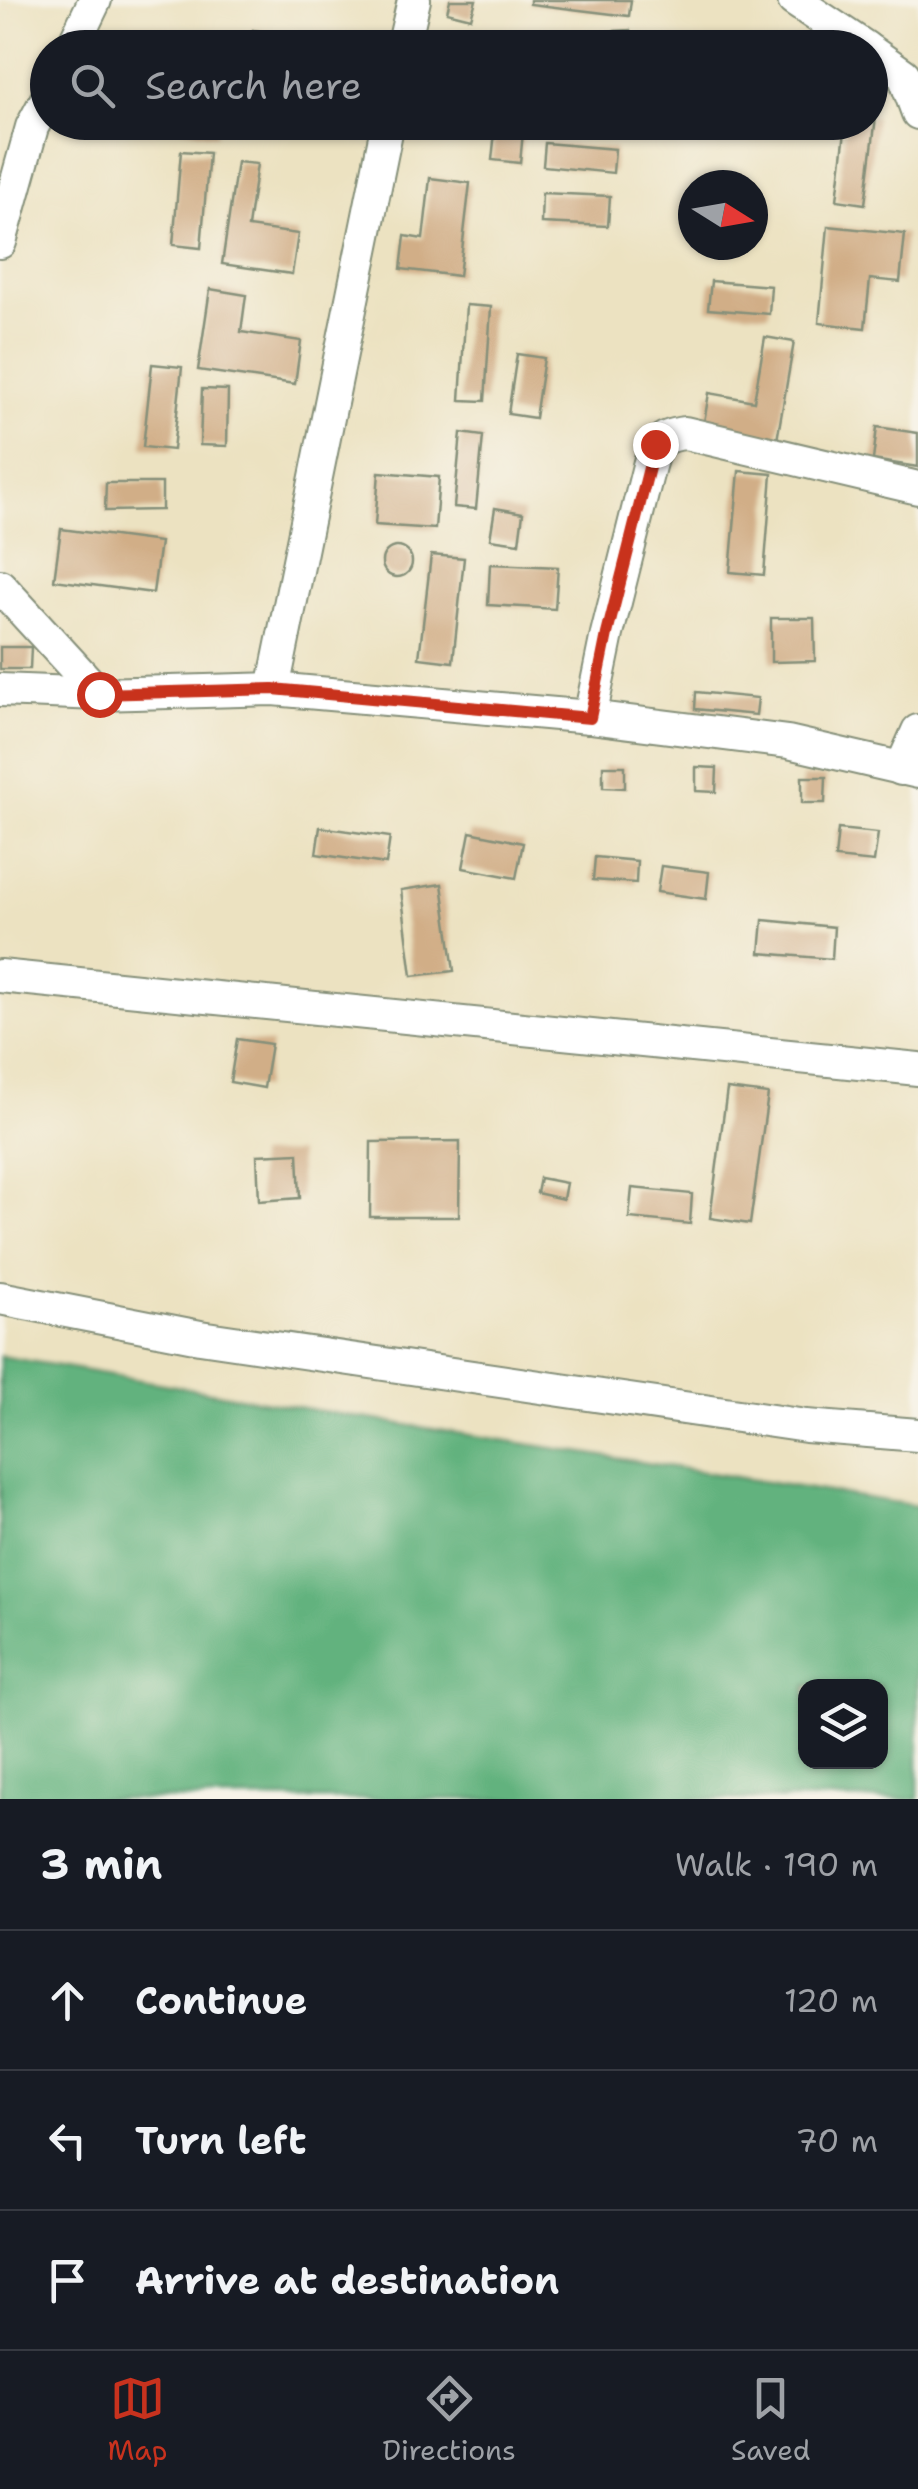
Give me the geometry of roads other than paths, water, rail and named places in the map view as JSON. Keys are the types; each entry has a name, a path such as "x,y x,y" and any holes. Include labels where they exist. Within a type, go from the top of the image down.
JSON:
{"street":[{"path":"81,30 95,0"},
{"path":"407,30 414,0"},
{"path":"794,0 839,30"},
{"path":"888,63 904,75 918,113"},
{"path":"0,242 30,134"},
{"path":"273,689 384,140"},
{"path":"590,718 655,444 668,435 685,433 918,488"},
{"path":"0,586 99,694"},
{"path":"0,690 99,694 273,689 590,718 788,742 910,770 918,731"},
{"path":"0,976 918,1069"},
{"path":"0,1298 200,1337 806,1426 918,1435"}]}
